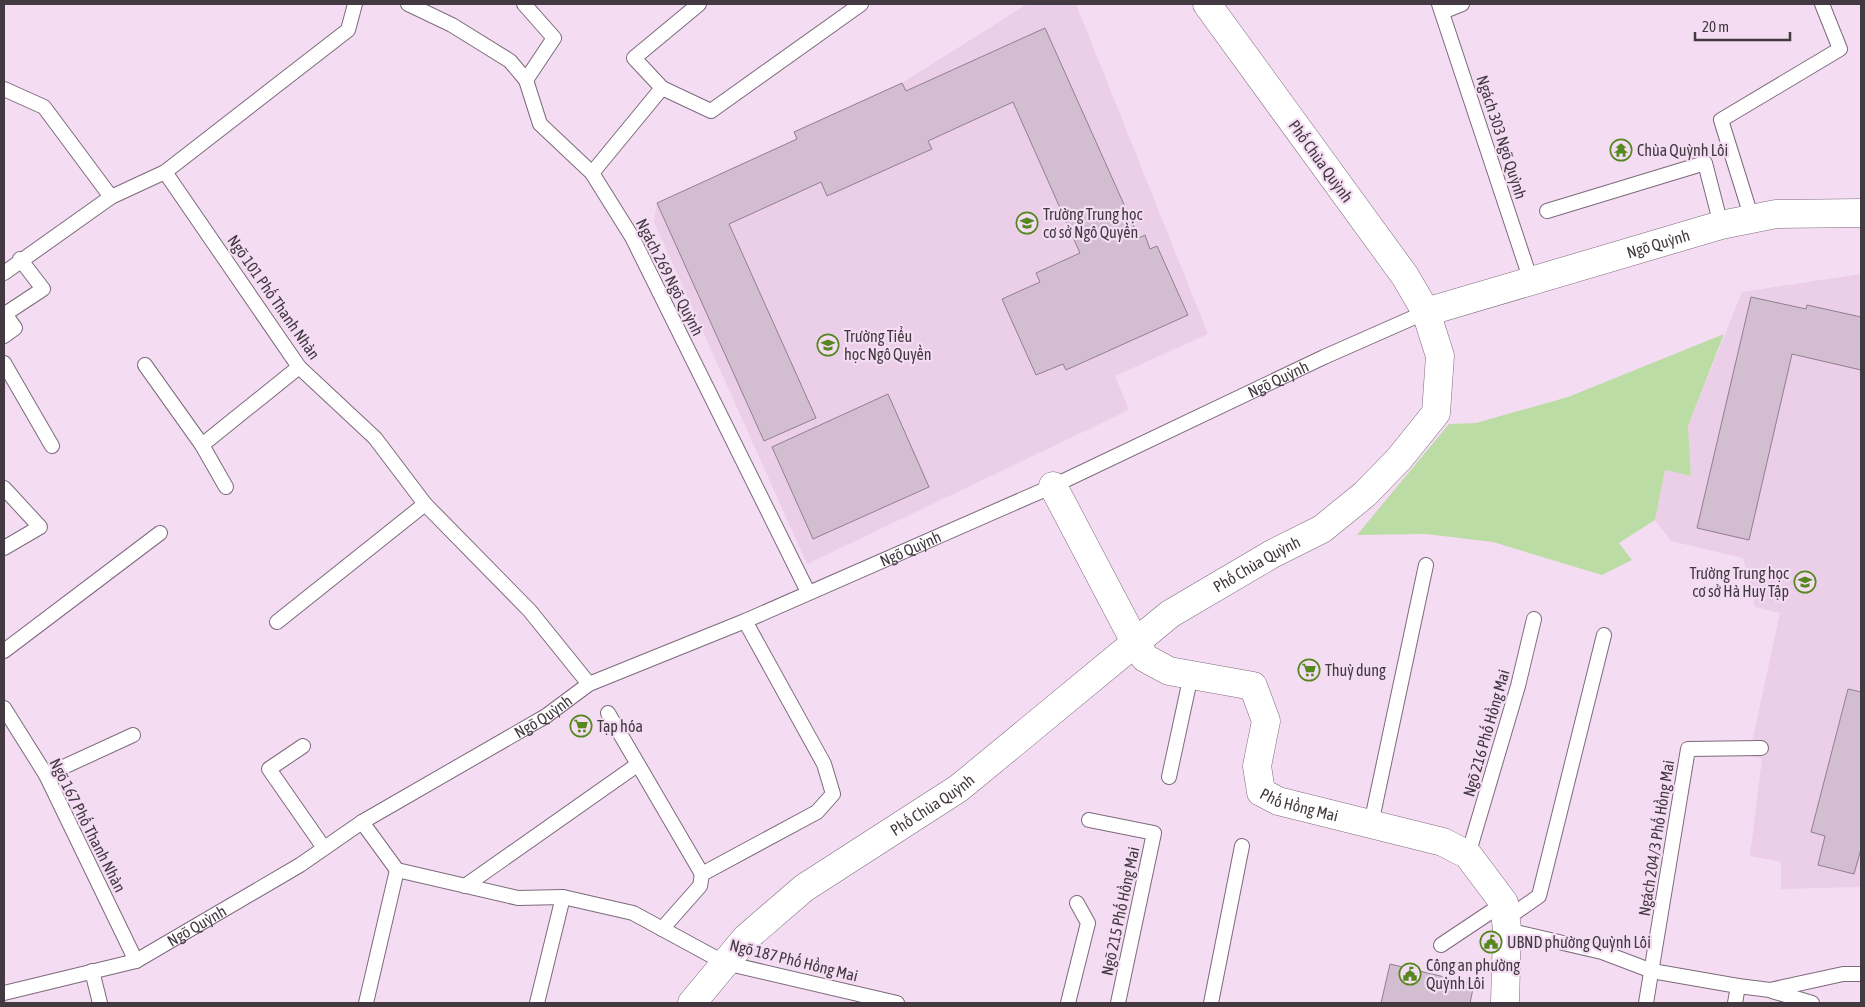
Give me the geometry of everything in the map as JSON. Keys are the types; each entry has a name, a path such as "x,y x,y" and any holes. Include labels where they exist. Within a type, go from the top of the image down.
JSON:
{"street":[{"name":"Phố Chùa Quỳnh","path":"692,1003 746,938 804,888 959,788 1170,614 1272,554 1322,529 1365,494 1399,459 1436,413 1440,356 1426,312 1405,276 1206,4"},
{"name":"Ngõ Quỳnh","path":"1426,312 1721,225 1776,214 1861,212"},
{"name":"Phố Hồng Mai","path":"1052,486 1145,658 1169,671 1252,686 1266,721 1257,766 1261,792 1278,801 1443,842 1468,855 1506,917"},
{"path":"1505,1003 1506,917"}],"lane":[{"path":"4,273 20,259 112,197 165,172 348,30 354,4"},
{"path":"408,4 452,25 510,61 526,80 554,38 524,4"},
{"path":"699,4 634,58 662,88 711,111 861,4"},
{"path":"1441,8 1462,4"},
{"path":"1752,219 1721,120 1840,49 1822,4"},
{"name":"Ngách 303 Ngõ Quỳnh","path":"1441,8 1531,281"},
{"name":"Ngách 269 Ngõ Quỳnh","path":"526,80 540,124 592,173 632,237 808,592"},
{"path":"592,173 662,88"},
{"path":"4,89 44,107 112,197"},
{"path":"1548,211 1705,163 1721,225"},
{"name":"Ngõ 101 Phố Thanh Nhàn","path":"165,172 299,367 376,438 425,504 530,612 589,684"},
{"path":"4,336 15,328 6,314 42,289 20,259"},
{"name":"Ngõ Quỳnh","path":"4,993 136,961 324,848 362,822 546,716 589,684 745,621 1052,486 1324,356 1426,312"},
{"path":"4,363 52,446"},
{"path":"145,365 202,445 226,487"},
{"path":"202,445 299,367"},
{"path":"4,488 40,527 4,548"},
{"path":"278,622 425,504"},
{"path":"4,651 160,533"},
{"path":"1371,824 1426,565"},
{"name":"Ngõ 216 Phố Hồng Mai","path":"1468,855 1518,686 1534,619"},
{"path":"702,874 817,812 833,794 824,764 745,621"},
{"path":"1441,946 1506,917 1539,896 1604,634"},
{"path":"1169,777 1191,675"},
{"name":"Ngõ 167 Phố Thanh Nhàn","path":"4,708 46,776 136,961"},
{"path":"608,712 637,765 702,874 700,886 662,929"},
{"path":"46,776 132,735"},
{"path":"303,746 269,769 324,848"},
{"name":"Ngách 204/3 Phố Hồng Mai","path":"1646,1003 1688,750 1761,748"},
{"path":"465,886 637,765"},
{"name":"Ngõ 215 Phố Hồng Mai","path":"1089,820 1154,833 1118,1003"},
{"path":"362,822 397,870 366,1003"},
{"path":"1211,1003 1242,846"},
{"name":"Ngõ 187 Phố Hồng Mai","path":"397,870 518,898 563,897 633,913 725,963 897,1003"},
{"path":"537,1003 563,897"},
{"path":"1068,1003 1088,923 1077,902"},
{"path":"1506,917 1652,971 1770,990 1812,1003"},
{"path":"92,971 100,1003"},
{"path":"1770,990 1843,974 1861,974"},
{"path":"1735,1003 1738,986"}],"shaded area":[{"path":"1027,4 1076,4 1208,334 1115,376 1129,410 807,564 654,222 657,203 797,139 794,132 902,83"},
{"name":"Trường Trung học cơ sở Hà Huy Tập","path":"1861,274 1861,887 1781,889 1781,862 1750,856 1762,759 1749,756 1780,613 1755,607 1743,558 1671,541 1655,520 1665,470 1691,476 1688,426 1742,292"}],"green space":[{"path":"1724,334 1688,426 1691,476 1665,470 1655,520 1619,543 1632,560 1602,575 1493,542 1426,534 1357,535 1449,424 1476,423 1568,397"}],"building":[{"path":"1045,28 1139,238 1145,235 1150,249 1157,246 1188,315 1066,370 1063,364 1036,375 1002,299 1040,282 1036,273 1080,253 1013,102 928,141 932,149 827,196 821,182 729,224 816,418 764,441 657,203 797,139 794,132 902,83 906,91"},
{"path":"1751,297 1806,309 1807,305 1861,317 1861,370 1792,354 1749,540 1697,528"},
{"path":"888,394 929,487 813,539 772,447"},
{"path":"1848,689 1861,692 1861,849 1854,874 1818,865 1825,836 1811,832"},
{"name":"Công an phường Quỳnh Lôi","path":"1390,964 1474,984 1470,1003 1381,1003"}],"place":[{"name":"Chùa Quỳnh Lôi","path":"1621,150"},
{"name":"Trường Trung học cơ sở Ngô Quyền","path":"1027,223"},
{"name":"Trường Tiểu học Ngô Quyền","path":"828,345"},
{"name":"Trường Trung học cơ sở Hà Huy Tập","path":"1805,582"},
{"name":"Thuỳ dung","path":"1309,670"},
{"name":"Tạp hóa","path":"581,726"},
{"name":"UBND phường Quỳnh Lôi","path":"1491,942"},
{"name":"Công an phường Quỳnh Lôi","path":"1410,974"}]}
